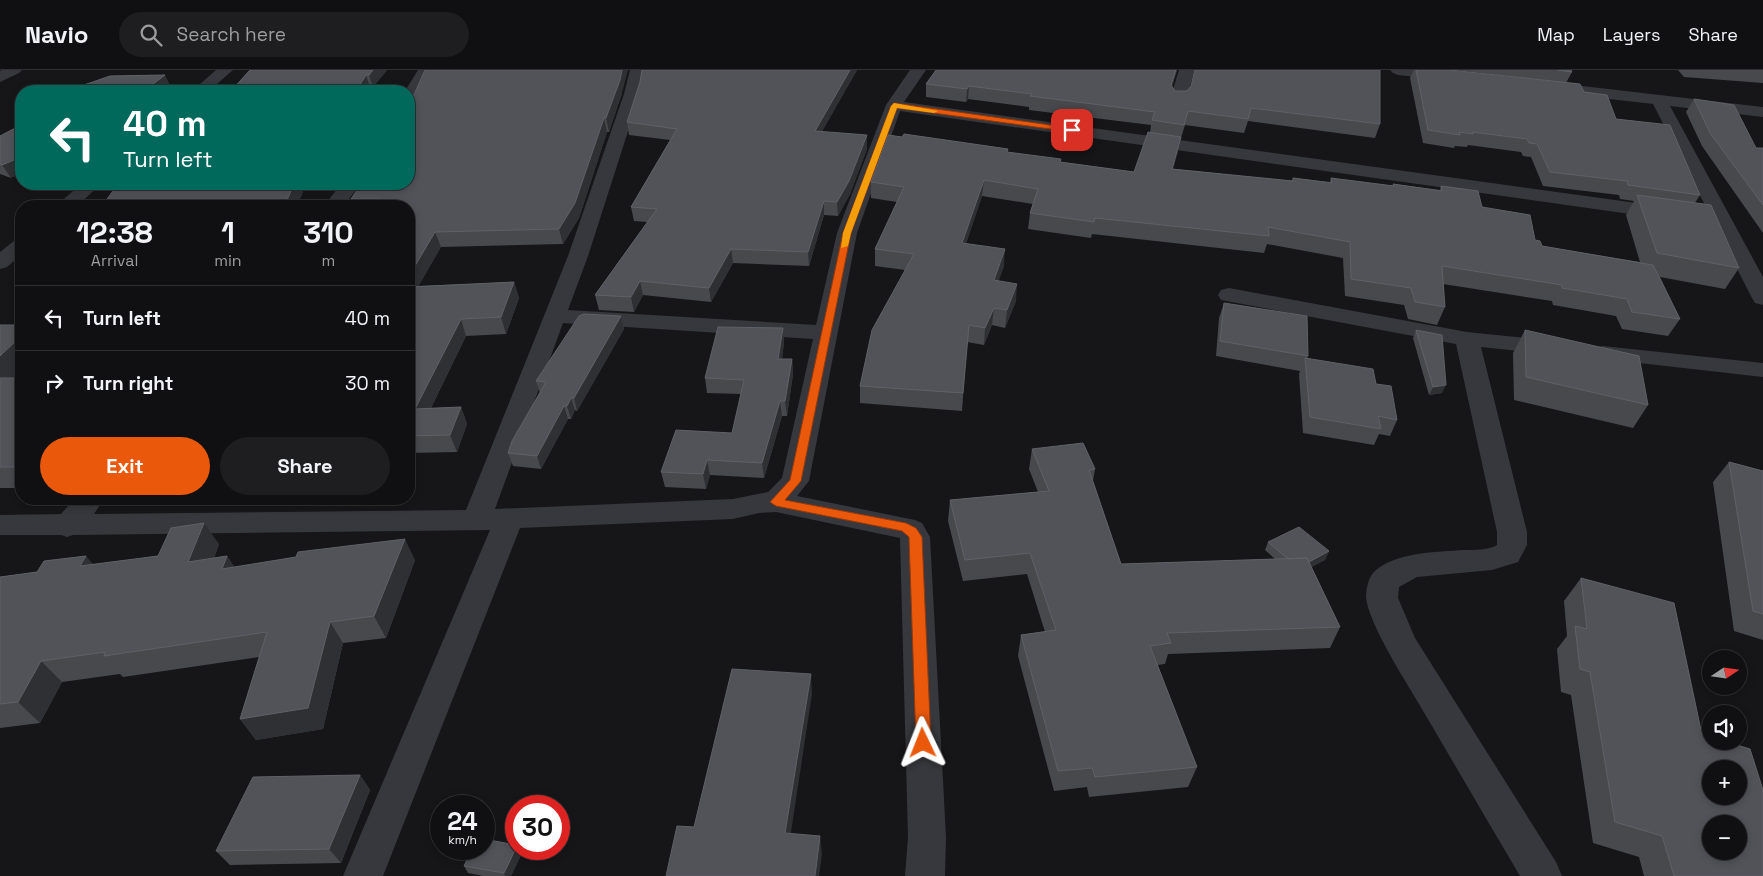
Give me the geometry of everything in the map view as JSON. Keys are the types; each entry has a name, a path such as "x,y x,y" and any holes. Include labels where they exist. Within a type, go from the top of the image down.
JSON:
{"street":[{"path":"0,77 14,70"},
{"path":"207,85 225,70"},
{"path":"415,87 426,70"},
{"path":"363,876 493,520 555,316 578,256 632,94 638,70"},
{"path":"776,502 796,481 847,233 894,106 918,70"},
{"path":"1178,99 1187,70"},
{"path":"1398,70 1465,78"},
{"path":"1533,86 1763,112"},
{"path":"1659,100 1763,298"},
{"path":"894,106 1723,221"},
{"path":"73,200 85,190"},
{"path":"339,200 346,190"},
{"path":"0,263 15,250"},
{"path":"1229,296 1467,339 1763,370"},
{"path":"555,316 826,333"},
{"path":"1467,339 1512,532 1512,545 1508,554 1497,558 1481,561 1429,562 1394,573 1384,582 1382,598 1387,614 1402,646 1542,876"},
{"path":"0,525 67,526 493,520 733,509 759,503 776,502 906,527 916,537 926,837 925,876"},
{"path":"67,526 85,505"}],"building":[{"path":"250,70 373,70 369,75 366,75 360,85 236,85"},
{"path":"425,70 622,70 575,203 559,229 435,232 415,266 415,200 351,199 357,190 415,190 415,92"},
{"path":"642,70 850,70 815,131 867,135 849,181 837,202 824,201 808,252 731,249 709,288 640,281 631,297 595,295 657,209 631,207 677,129 627,122"},
{"path":"936,70 1176,70 1171,85 1175,91 1187,91 1191,86 1195,70 1380,70 1380,124 1251,108 1248,119 1188,111 1184,125 1152,120 1155,112 969,86 967,89 926,84"},
{"path":"1416,70 1450,70 1580,84 1584,92 1607,95 1616,119 1670,125 1700,195 1628,185 1627,181 1550,172 1537,144 1529,143 1527,139 1472,132 1473,134 1459,132 1460,135 1428,130"},
{"path":"165,75 152,85 84,85 110,76"},
{"path":"1694,99 1734,105 1756,148 1763,148 1763,205 1710,133"},
{"path":"15,128 15,160 2,165 0,164 0,136"},
{"path":"1148,132 1181,137 1172,169 1293,181 1293,178 1332,183 1331,178 1442,191 1441,186 1478,191 1482,207 1530,215 1535,240 1540,241 1542,246 1653,265 1680,319 1632,312 1627,299 1562,288 1562,285 1442,266 1445,307 1415,302 1411,288 1351,279 1350,242 1268,227 1269,236 1095,218 1094,222 1030,213 1038,189 984,180 962,243 1005,249 994,280 1017,284 1007,310 994,308 985,328 969,325 963,393 860,386 872,330 914,254 875,249 904,187 871,182 888,135 902,137 904,134 1008,149 1007,152 1061,159 1060,162 1134,172"},
{"path":"114,190 291,190 287,200 106,200"},
{"path":"1637,195 1711,205 1739,268 1657,253"},
{"path":"514,282 501,317 461,319 415,409 415,287"},
{"path":"1224,303 1307,316 1308,356 1220,341"},
{"path":"584,314 621,316 574,398 571,398 567,406 564,406 537,456 508,453 512,441 546,382 536,381 579,316"},
{"path":"0,325 15,325 15,342 0,356"},
{"path":"718,327 783,328 778,359 792,359 785,401 780,401 762,463 707,460 703,474 661,472 676,430 732,433 744,380 705,378"},
{"path":"1416,330 1442,335 1446,385 1433,387"},
{"path":"1525,330 1639,356 1648,405 1526,377"},
{"path":"1305,358 1373,369 1376,384 1391,386 1397,420 1378,416 1381,429 1310,417"},
{"path":"0,378 15,378 15,467 0,467"},
{"path":"461,407 450,435 415,436 415,409"},
{"path":"1083,443 1095,469 1089,470 1121,564 1307,558 1340,627 1167,633 1171,643 1150,646 1197,767 1095,777 1092,768 1058,771 1021,635 1056,630 1030,553 965,560 950,500 1049,491 1032,449"},
{"path":"1729,462 1763,471 1763,614 1753,611"},
{"path":"204,523 188,562 227,556 222,569 296,557 298,552 405,539 374,616 330,622 308,708 240,719 267,632 104,656 105,652 41,661 18,702 0,704 0,577 37,572 44,561 86,556 80,566 158,556 171,528"},
{"path":"1299,527 1329,551 1309,562 1307,558 1288,559 1268,542"},
{"path":"1581,578 1674,603 1702,735 1702,750 1750,749 1763,790 1763,876 1674,876 1662,836 1615,822 1590,672 1580,669 1575,626 1587,629"},
{"path":"732,669 811,674 785,833 820,836 815,876 666,876 677,826 694,827"},
{"path":"360,775 329,849 216,851 253,777"},
{"path":"495,841 505,843 505,860 510,860 504,873 464,866 467,860 495,860"}],"slow traffic":[{"path":"844,246 847,233 894,106 934,111"}],"route":[{"path":"923,743 916,537 906,527 776,502 796,481 847,233 894,106 1072,130"}]}
